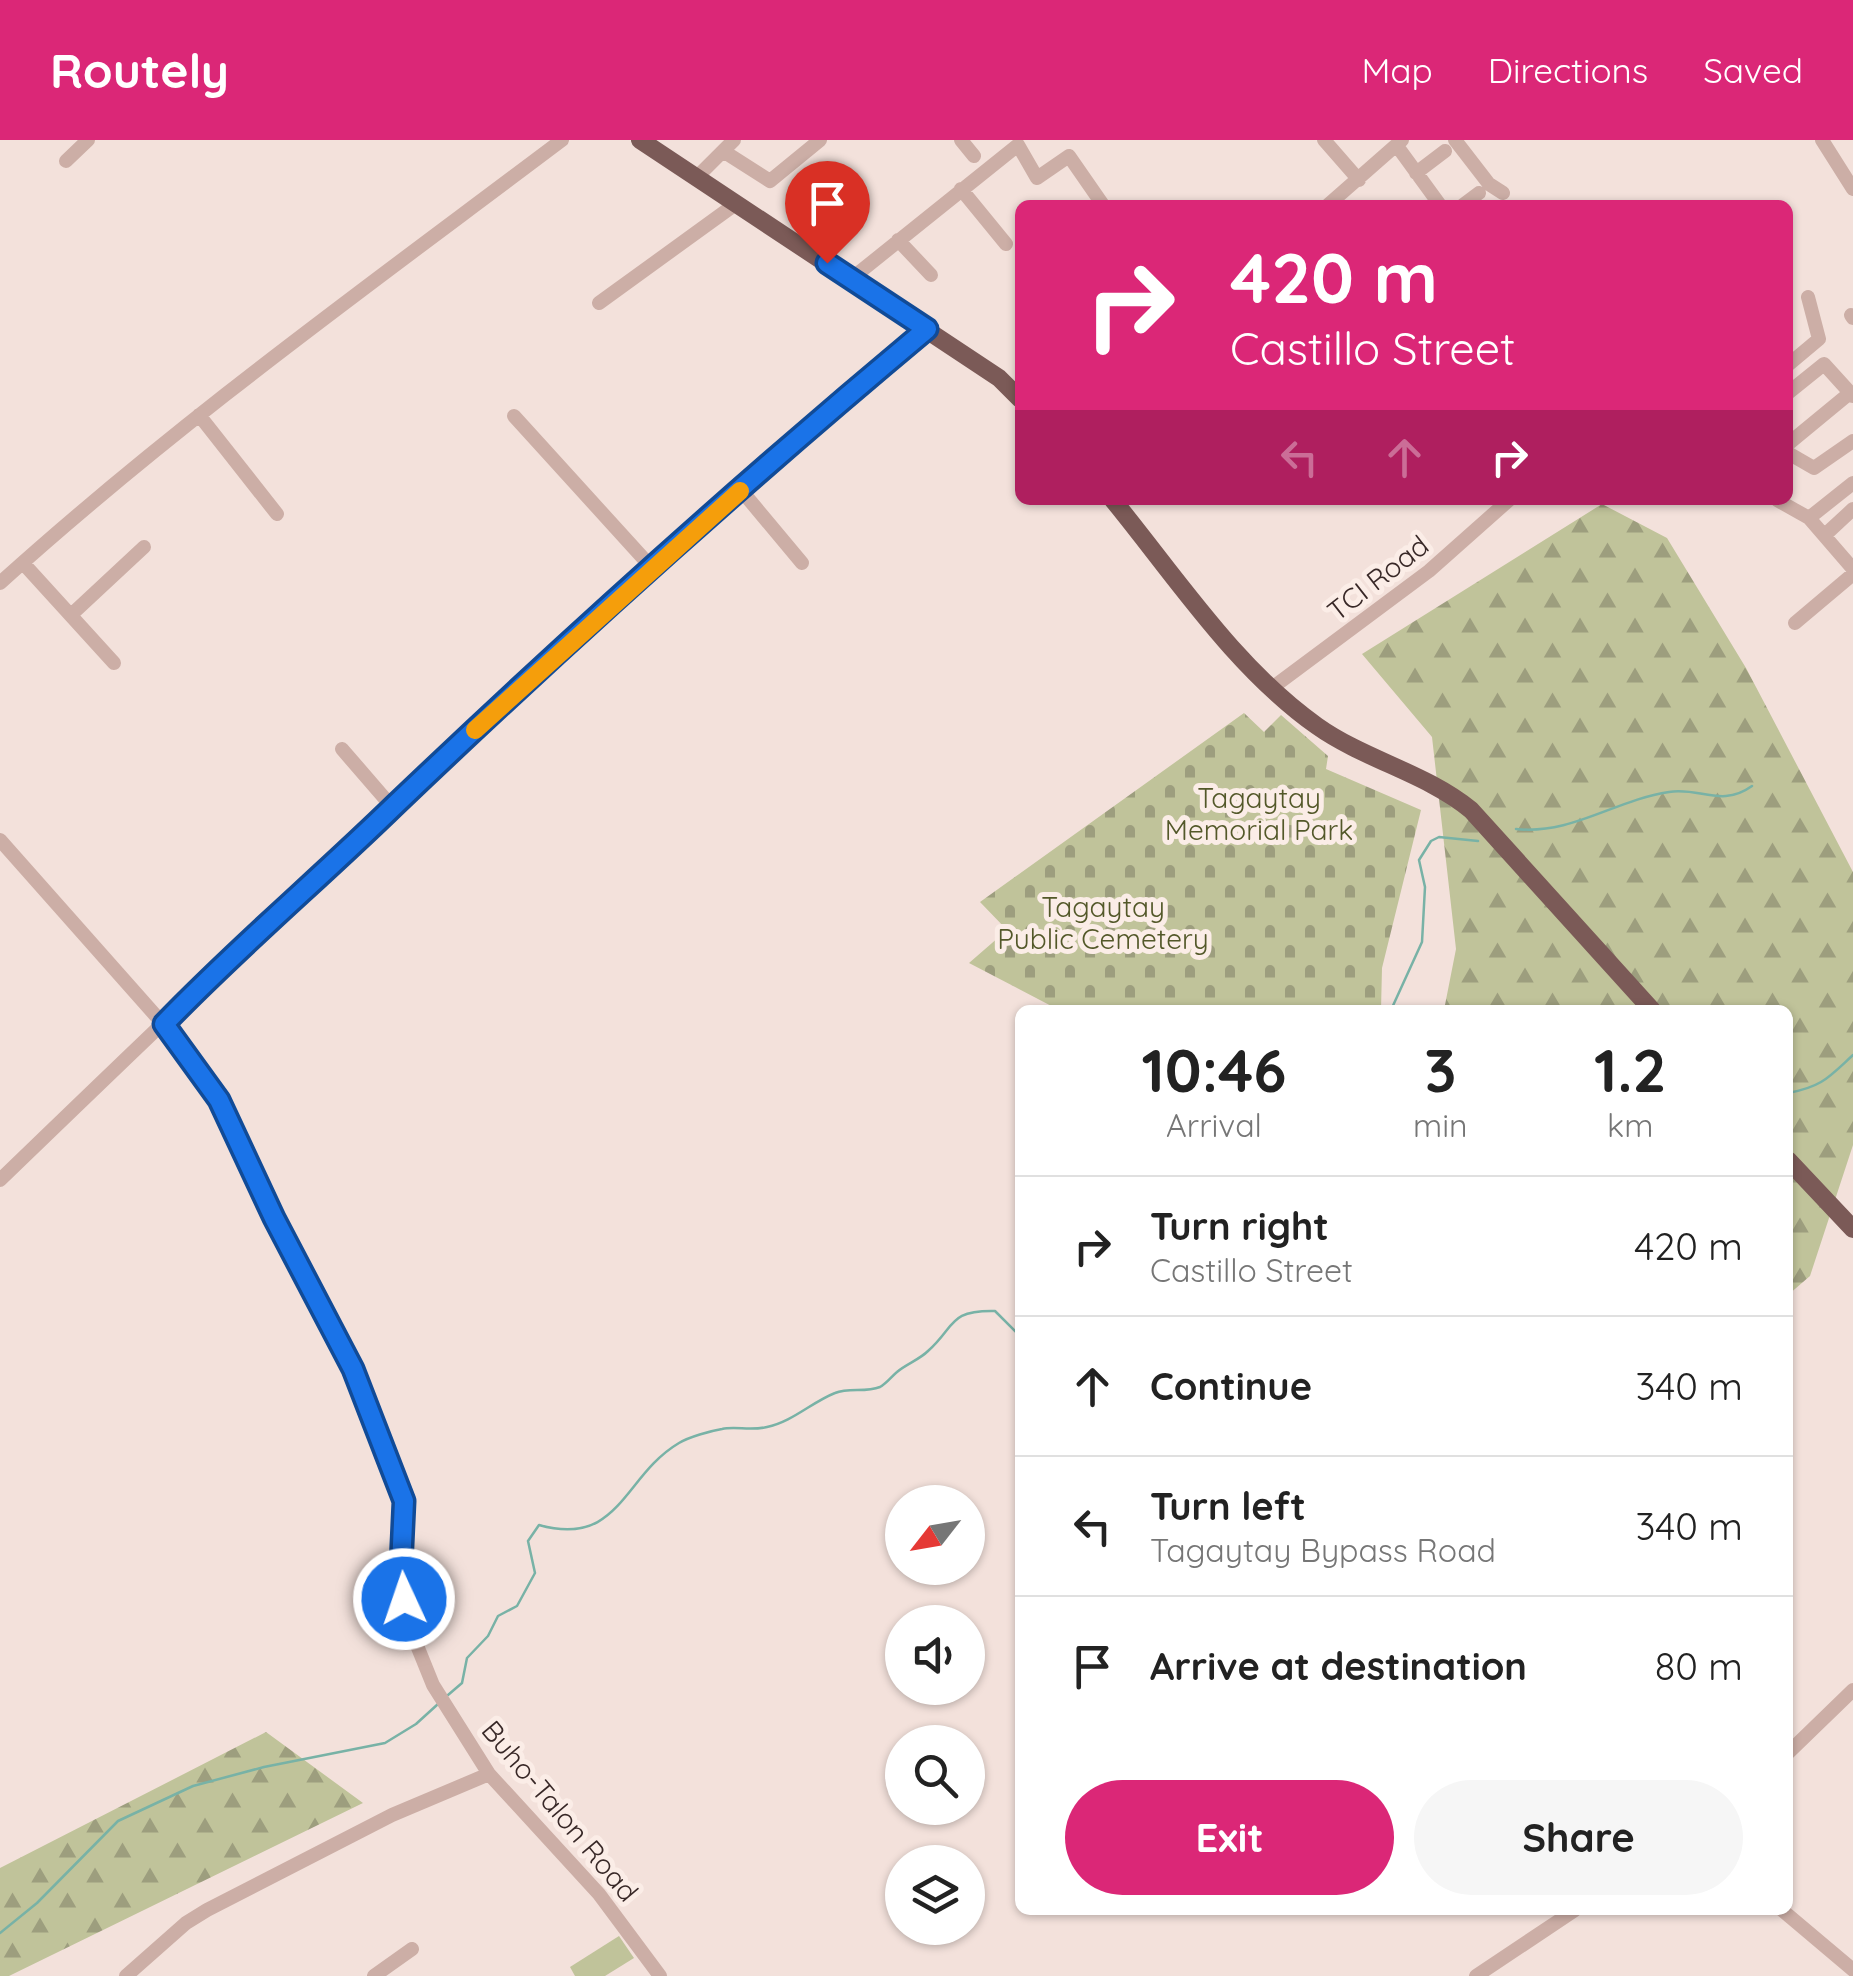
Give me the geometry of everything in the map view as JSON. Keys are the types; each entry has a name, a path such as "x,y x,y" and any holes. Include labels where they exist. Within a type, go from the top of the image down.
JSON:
{"main road":[{"path":"640,140 927,329 999,378 1015,394"},
{"path":"1118,505 1225,638 1295,710 1350,748 1442,790 1471,810 1647,1005"},
{"path":"1793,1165 1853,1228"}],"street":[{"path":"66,161 88,140"},
{"path":"0,583 199,415 562,140"},
{"path":"696,178 730,143 770,181 820,140"},
{"path":"961,140 974,156"},
{"path":"1324,140 1359,180"},
{"path":"1822,140 1853,189"},
{"path":"1334,200 1399,143 1436,200"},
{"path":"851,279 961,190 1004,146 1018,145 1037,178 1069,156 1100,200"},
{"path":"1416,173 1450,145 1503,193"},
{"path":"961,190 1006,244"},
{"path":"1470,200 1480,193"},
{"path":"600,302 737,203"},
{"path":"898,240 931,274"},
{"path":"1793,361 1819,339 1808,297"},
{"path":"0,1180 206,980 544,668 740,490 927,329"},
{"path":"1793,389 1824,364 1852,395 1793,440"},
{"path":"199,415 278,514"},
{"path":"514,416 654,568"},
{"path":"1793,456 1814,468 1853,441"},
{"path":"1809,518 1853,483"},
{"path":"740,490 802,562"},
{"name":"TCI Road","path":"1272,688 1438,563 1503,505"},
{"path":"1786,505 1809,518 1826,534 1853,572 1795,623"},
{"path":"1826,534 1853,508"},
{"path":"70,615 144,547"},
{"path":"23,563 114,662"},
{"path":"342,749 393,808"},
{"name":"Buho-Talon Road","path":"0,840 164,1024 219,1100 274,1218 353,1369 404,1501 404,1599 433,1685 490,1774 599,1894 652,1973"},
{"path":"1793,1748 1853,1690"},
{"path":"126,1976 197,1916 375,1823 490,1774"},
{"path":"1476,1976 1568,1915"},
{"path":"1788,1915 1853,1970"},
{"path":"374,1976 412,1949"}],"green space":[{"path":"1600,505 1667,538 1746,668 1853,872 1853,1145 1810,1276 1793,1291 1793,1005 1445,1005 1456,949 1432,737 1362,654"},
{"path":"1244,713 1264,732 1281,715 1328,756 1326,769 1421,810 1382,968 1381,1005 1049,1005 969,963 1007,930 980,902"},
{"path":"266,1732 363,1803 9,1976 0,1976 0,1868"},
{"path":"619,1936 634,1958 605,1976 575,1976 570,1967"}],"waterway":[{"path":"1516,829 1556,827 1669,792 1730,796 1752,786"},
{"path":"1393,1005 1422,942 1425,887 1419,860 1431,841 1439,837 1478,841"},
{"path":"1793,1092 1817,1084 1853,1055"},
{"path":"448,1695 462,1683 467,1658 488,1636 498,1616 517,1606 535,1573 528,1541 539,1525 587,1527 604,1518 660,1457 688,1439 727,1428 767,1427 835,1393 880,1387 924,1354 954,1321 969,1313 995,1311 1015,1331"},
{"path":"0,1933 37,1903 118,1821 193,1786 264,1767 385,1743 416,1724 438,1704"}],"slow traffic":[{"path":"475,730 740,491"}],"route":[{"path":"404,1599 404,1501 353,1369 274,1218 219,1100 164,1024 442,760 830,410 927,329 827,263"}],"park label":[{"name":"Tagaytay Memorial Park","path":"1259,814"},
{"name":"Tagaytay Public Cemetery","path":"1103,923"}]}
